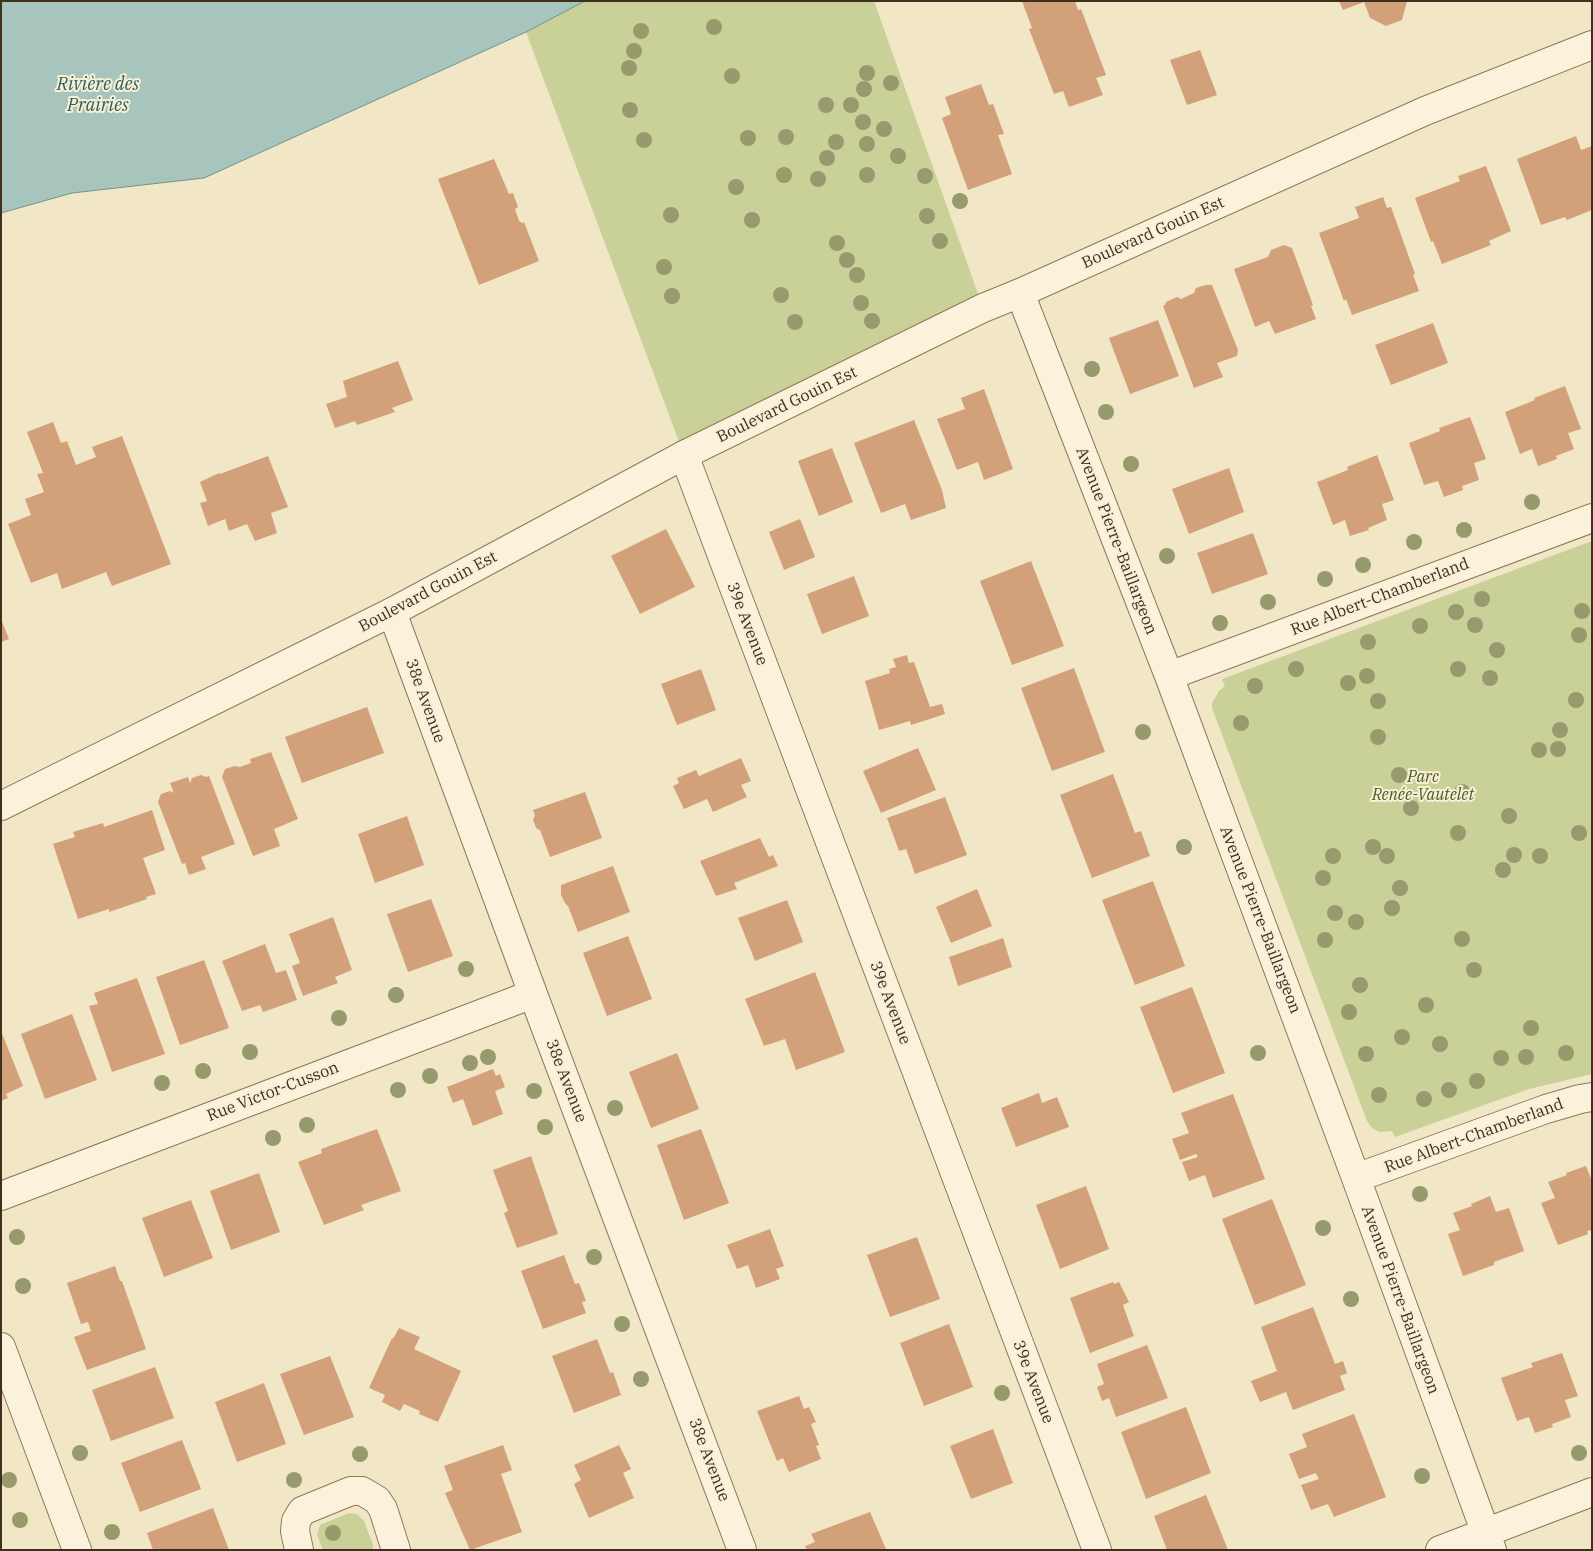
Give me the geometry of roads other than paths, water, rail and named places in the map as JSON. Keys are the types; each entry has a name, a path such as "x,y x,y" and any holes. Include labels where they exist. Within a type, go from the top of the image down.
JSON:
{"street":[{"name":"Boulevard Gouin Est","path":"1,806 392,612 684,455 983,308 1425,111 1592,45"},
{"name":"Avenue Pierre-Baillargeon","path":"1020,293 1168,676 1356,1178 1489,1541"},
{"name":"39e Avenue","path":"684,455 1097,1550"},
{"name":"Rue Albert-Chamberland","path":"1168,676 1592,518"},
{"name":"38e Avenue","path":"392,612 742,1550"},
{"name":"Rue Victor-Cusson","path":"7,1193 533,994"},
{"name":"Rue Albert-Chamberland","path":"1356,1178 1546,1108 1580,1098 1592,1097"},
{"path":"1,1347 77,1550"},
{"path":"299,1550 295,1531 296,1520 302,1511 351,1491 362,1491 377,1500 383,1509 396,1550"},
{"path":"1440,1550 1489,1541 1592,1492"}],"water":[{"name":"Rivière des Prairies","path":"1,1 585,1 526,32 204,178 72,193 1,213"}],"park label":[{"name":"Parc Renée-Vautelet","path":"1423,786"}]}
